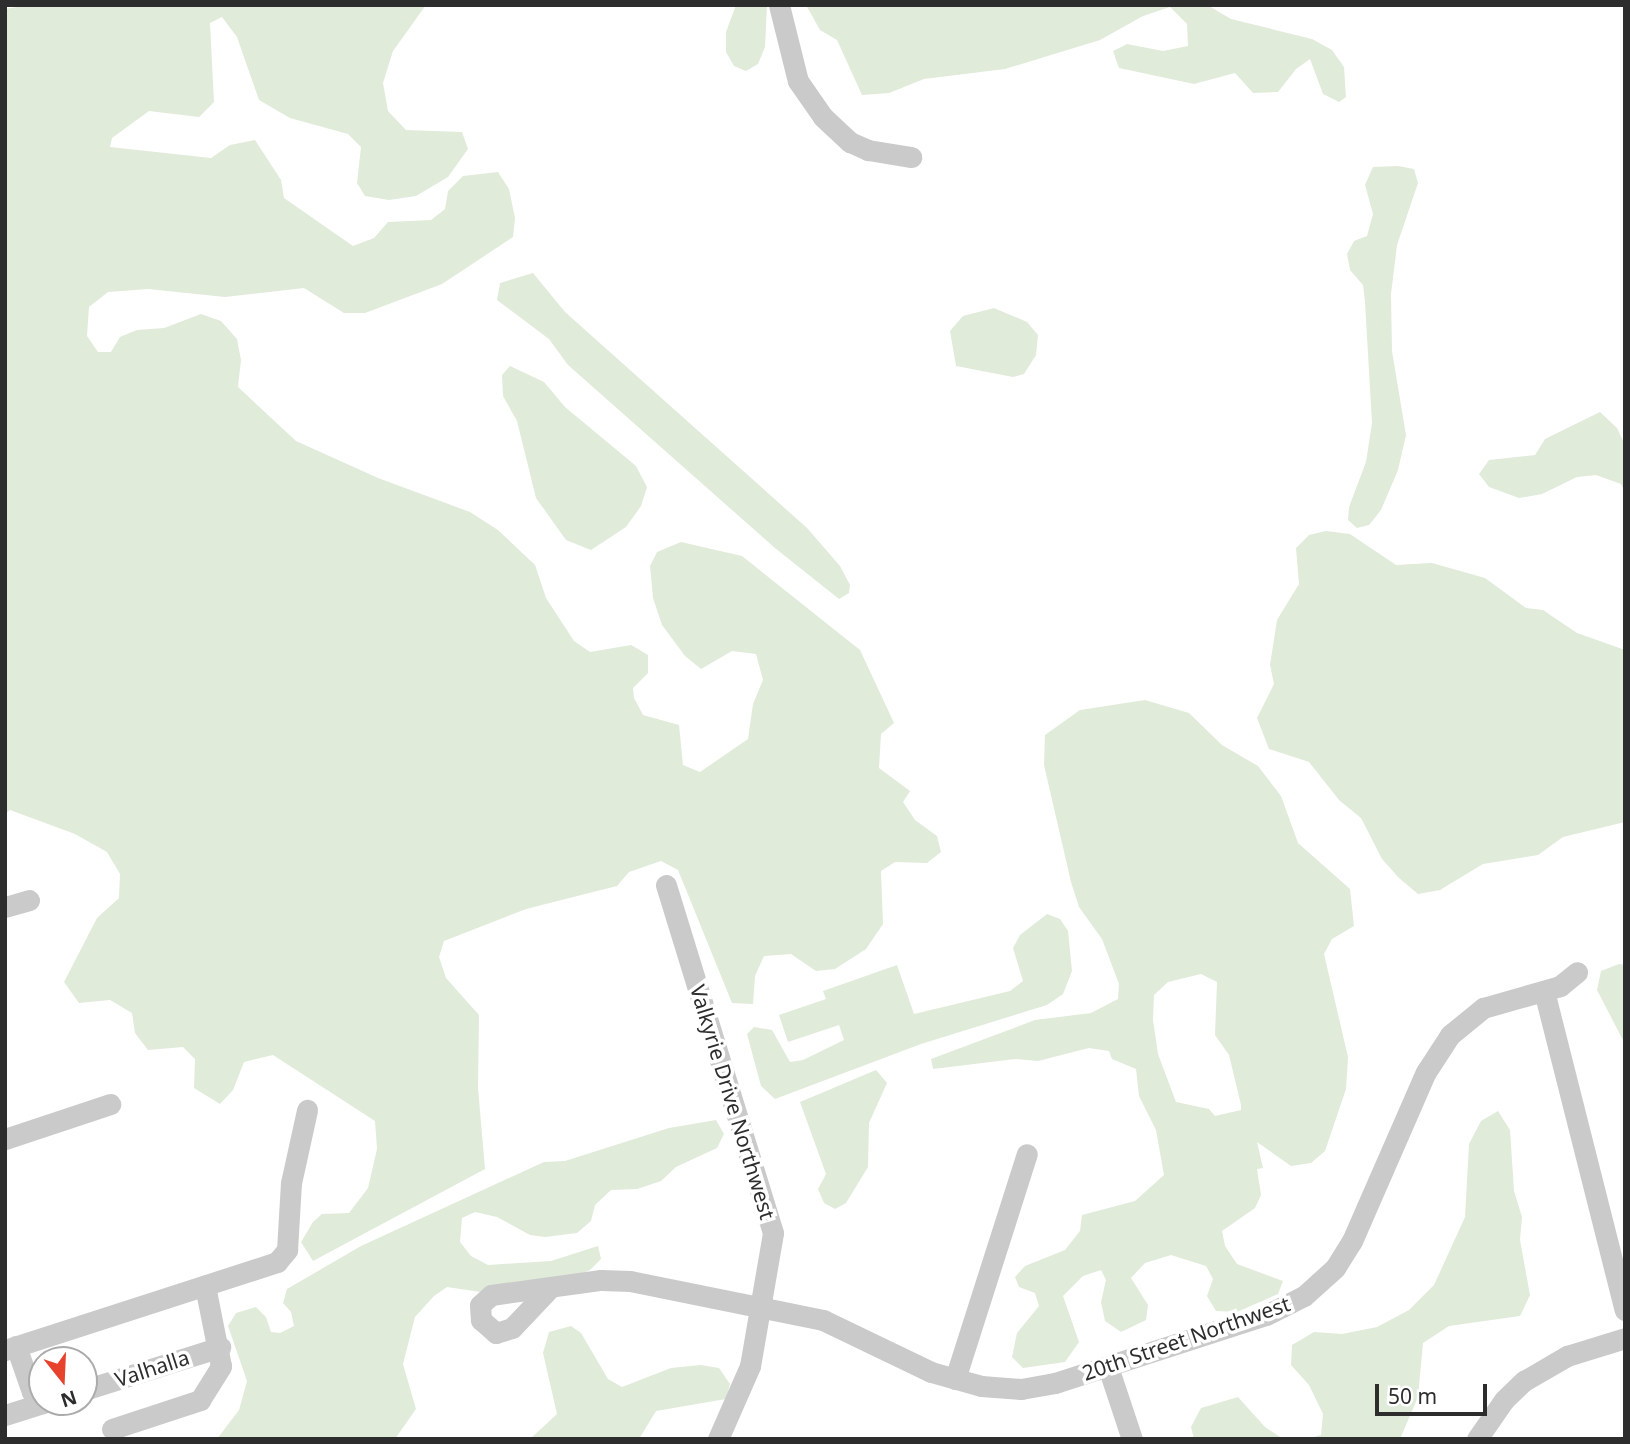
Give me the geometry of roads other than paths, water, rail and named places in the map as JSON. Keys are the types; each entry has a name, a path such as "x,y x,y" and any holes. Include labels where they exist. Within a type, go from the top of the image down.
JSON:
{"street":[{"path":"779,5 798,81 823,117 850,142 868,150 911,157"},
{"name":"Valkyrie Drive Northwest","path":"666,885 770,1217 773,1249 763,1307 741,1394 718,1439"},
{"path":"5,907 29,900"},
{"name":"20th Street Northwest","path":"548,1290 612,1279 763,1307 834,1323 955,1379 1021,1389 1108,1367 1287,1307 1320,1282 1352,1241 1426,1072 1450,1035 1483,1008 1560,986 1577,972"},
{"path":"1544,991 1625,1311"},
{"path":"5,1139 110,1104"},
{"path":"28,1384 11,1348 268,1267 286,1250 291,1183 307,1110"},
{"path":"955,1379 1027,1154"},
{"name":"Valhalla","path":"112,1429 200,1401 221,1366 220,1347 205,1286"},
{"path":"1477,1439 1504,1400 1524,1381 1567,1356 1625,1338"},
{"name":"Valhalla","path":"98,1386 220,1347"},
{"path":"1108,1367 1132,1439"},
{"path":"5,1415 28,1408"}]}
